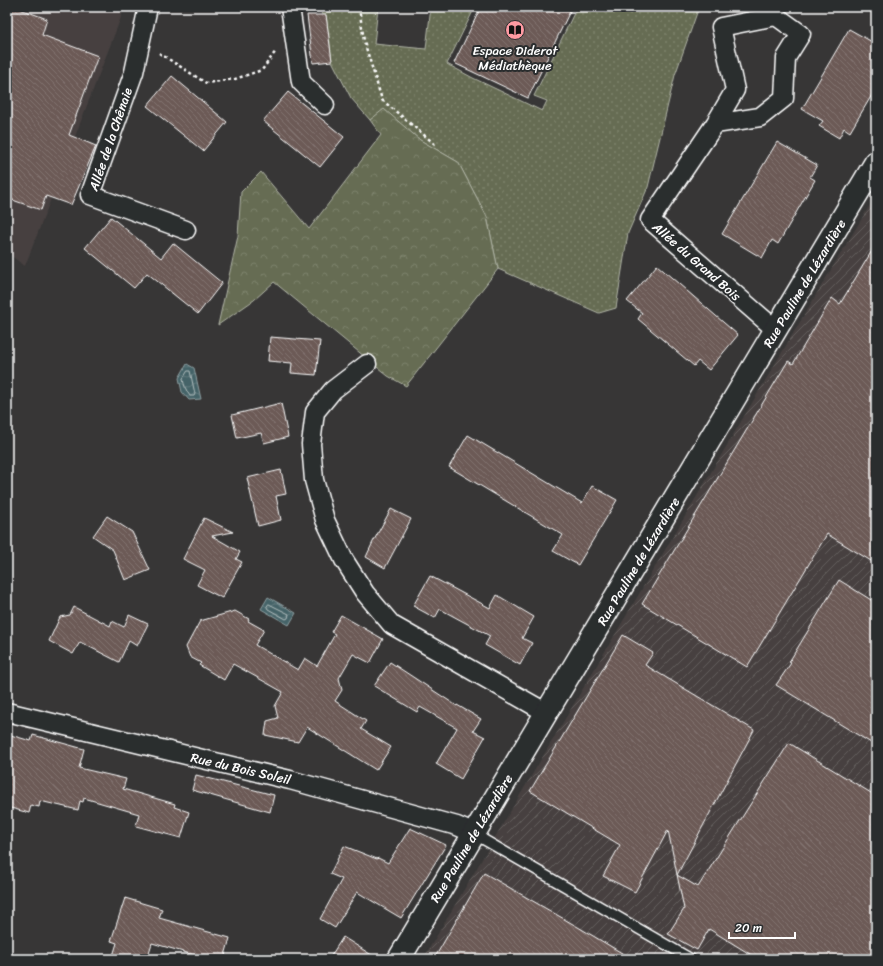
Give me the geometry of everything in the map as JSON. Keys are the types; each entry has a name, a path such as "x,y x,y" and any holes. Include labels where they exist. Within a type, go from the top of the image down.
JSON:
{"main road":[{"name":"Rue Pauline de Lézardière","path":"399,959 473,833 547,713 876,162"}],"street":[{"name":"Allée de la Chênaie","path":"148,7 134,72 90,195 186,230"},
{"path":"290,7 300,82 325,106"},
{"name":"Allée du Grand Bois","path":"714,124 760,117 784,98 786,58 801,34 776,16 721,27 735,90 650,220 776,330"},
{"path":"367,364 334,390 315,412 311,444 314,480 325,520 344,560 365,593 392,624 547,713"},
{"name":"Rue du Bois Soleil","path":"7,712 290,780 457,826 473,833"}],"lane":[{"path":"473,833 691,959"}],"path":[{"path":"359,7 364,41 382,100 436,145"},
{"path":"140,41 206,83 235,79 262,70 276,50"}],"shaded area":[{"path":"7,7 125,7 25,266 7,253"},
{"path":"876,195 876,959 423,959 826,278"}],"green space":[{"path":"321,7 378,7 374,44 426,49 431,7 475,7 447,64 542,111 547,101 534,96 577,7 699,7 675,75 648,187 628,233 616,308 599,313 498,269 487,217 458,162 420,140 384,110 370,120 351,98 332,61 326,15 322,15"},
{"path":"384,109 420,140 458,162 487,217 498,269 406,386 388,376 274,282 254,300 218,325 238,236 241,192 261,172 309,229 381,135 370,120"}],"water":[{"path":"187,364 194,368 201,399 189,400 182,392 179,378"},
{"path":"268,597 296,613 289,625 261,609"}],"building":[{"path":"7,7 15,7 47,19 42,35 98,56 69,135 96,146 71,205 46,196 41,210 7,198"},
{"name":"Espace Diderot Médiathèque","path":"481,7 572,7 528,98 454,63"},
{"path":"307,15 326,15 332,61 313,63"},
{"path":"849,29 876,44 876,88 850,132 844,128 839,138 819,126 823,121 802,109"},
{"path":"172,76 227,122 203,151 147,106"},
{"path":"288,92 344,137 320,167 263,121"},
{"path":"777,142 817,165 810,177 815,180 778,244 772,240 762,258 722,234"},
{"path":"111,217 161,258 173,243 222,283 198,314 147,273 134,288 85,248"},
{"path":"876,244 876,564 827,534 747,667 642,604 788,361 793,364 832,298 840,304"},
{"path":"657,265 738,335 709,370 698,361 694,366 638,319 642,313 627,301"},
{"path":"270,337 320,341 316,375 291,373 292,363 268,361"},
{"path":"281,403 288,437 264,443 261,433 237,438 232,415"},
{"path":"468,435 582,503 592,486 617,500 578,565 553,551 563,535 449,467"},
{"path":"281,470 286,494 276,496 281,520 258,526 247,478"},
{"path":"391,509 411,519 385,568 366,557"},
{"path":"107,516 132,532 150,570 125,580 113,550 93,536"},
{"path":"204,518 233,532 212,536 240,552 236,559 242,562 222,598 197,585 205,570 183,559"},
{"path":"430,576 490,608 497,595 534,617 522,638 532,643 520,665 485,645 490,636 440,609 435,618 413,606"},
{"path":"839,580 876,603 876,746 776,685 791,663 789,662"},
{"path":"74,607 110,626 112,621 124,627 129,615 148,624 137,646 129,641 119,662 80,642 73,654 49,641 60,617 70,615"},
{"path":"235,611 249,619 248,621 264,630 255,645 298,670 305,658 317,666 335,634 331,632 341,615 383,639 370,663 353,654 339,678 342,690 335,701 366,721 361,729 391,747 376,770 307,727 298,742 265,735 267,721 278,718 275,706 283,692 233,664 224,680 199,665 201,663 190,657 186,647 200,621"},
{"path":"623,635 653,653 645,665 754,730 677,875 668,830 635,892 603,876 620,845 530,791"},
{"path":"390,662 457,706 481,719 473,731 485,737 461,779 436,764 457,728 420,707 417,712 374,686"},
{"path":"7,734 31,741 33,735 84,749 79,768 126,779 123,789 175,804 174,807 189,812 181,838 136,826 139,814 84,798 83,802 80,801 78,810 40,801 39,807 31,805 29,813 7,807"},
{"path":"789,743 876,796 876,959 758,959 709,929 697,950 668,934 684,909 677,875 698,887"},
{"path":"196,775 274,795 270,812 192,790"},
{"path":"410,828 446,845 401,918 357,892 335,928 320,919 342,879 330,874 344,846 388,863"},
{"path":"484,873 578,927 632,959 434,959"},
{"path":"125,898 162,909 159,918 230,938 224,959 208,959 152,943 147,959 112,959 117,943 111,941"},
{"path":"343,937 378,959 329,959"}],"place":[{"name":"Espace Diderot Médiathèque","path":"515,30"}]}
